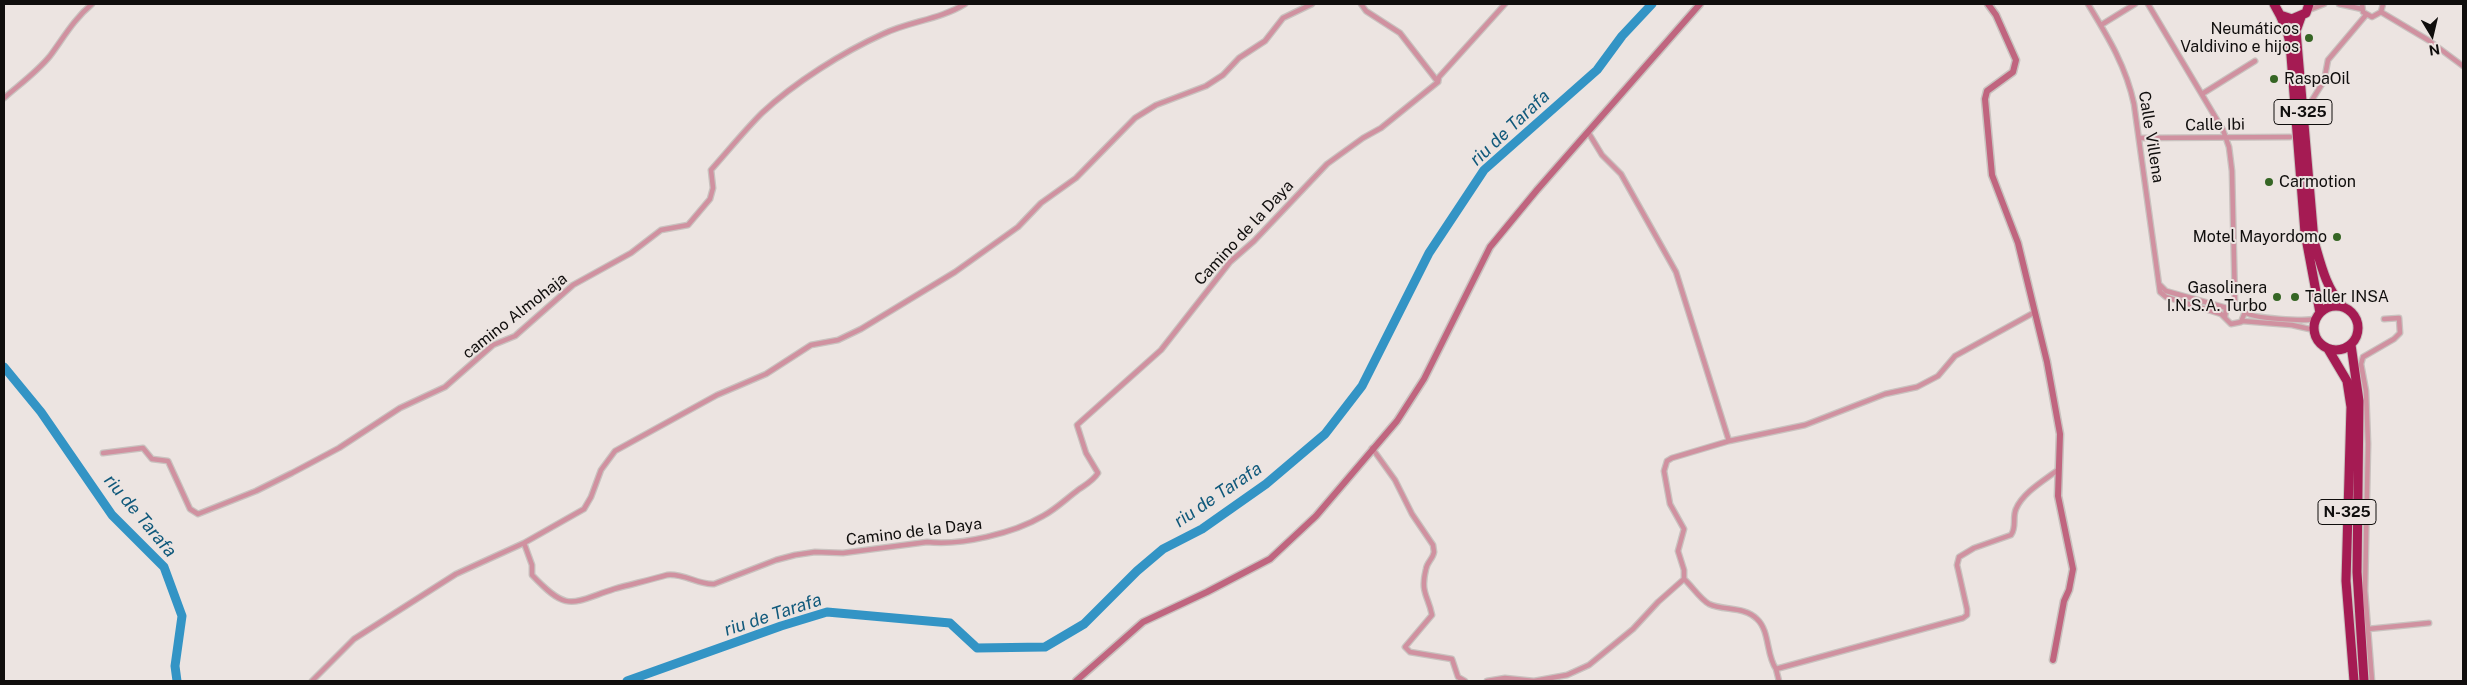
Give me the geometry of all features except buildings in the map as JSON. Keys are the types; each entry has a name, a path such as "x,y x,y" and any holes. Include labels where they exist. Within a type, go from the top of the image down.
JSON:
{"highway":[{"name":"N-325","path":"2274,4 2288,31 2290,42 2305,233 2318,316 2314,330 2316,338 2328,349 2347,381 2351,407 2346,582 2354,681"},
{"path":"2280,15 2292,19 2306,10"},
{"name":"N-325","path":"2306,10 2296,25 2296,38 2314,241 2322,272 2335,298 2354,315 2358,325 2357,336 2351,345 2360,401 2356,572 2364,681"},
{"path":"2318,316 2330,307 2343,307"},
{"path":"2328,349 2340,350 2351,345"}],"main road":[{"path":"1076,681 1144,622 1270,559 1316,516 1372,448 1397,421 1424,379 1490,247 1700,4"},
{"path":"1988,4 1996,15 2016,60 2013,72 1987,91 1985,100 1992,175 2018,243 2047,362 2060,434 2058,496 2072,569 2053,660"}],"street":[{"path":"4,98 36,71 50,55 76,18 92,4"},
{"name":"camino Almohaja","path":"103,453 143,448 152,459 168,461 190,508 198,514 256,491 292,473 339,448 400,408 445,387 493,345 515,336 573,285 631,253 661,230 688,225 710,200 713,188 711,170 716,164 763,113 830,63 884,33 932,20 965,4"},
{"path":"312,681 354,639 456,574 524,544 584,508 591,497 601,470 614,452 718,395 766,374 811,345 838,340 861,329 955,272 1018,227 1041,202 1076,178 1135,118 1156,105 1206,86 1223,75 1239,58 1264,41 1283,18 1312,4"},
{"path":"1360,4 1366,11 1400,33 1438,82"},
{"name":"Camino de la Daya","path":"524,544 532,565 532,575 549,594 573,602 584,601 614,589 667,575 676,574 704,584 714,584 776,560 795,555 815,552 843,553 927,542 941,543 986,536 1032,522 1065,502 1095,478 1098,472 1086,453 1077,424 1161,350 1230,262 1254,241 1327,164 1363,138 1381,128 1438,82 1439,78 1505,4"},
{"name":"Calle Villena","path":"2088,4 2121,60 2129,82 2139,138 2159,284"},
{"path":"2101,25 2136,4"},
{"path":"2148,4 2226,137 2232,171 2235,304"},
{"path":"2306,10 2324,4"},
{"path":"2339,4 2362,6 2366,15 2372,17 2381,12 2383,4"},
{"path":"2351,5 2357,4"},
{"path":"2381,12 2428,40 2463,66"},
{"path":"2311,109 2312,100 2324,81 2328,60 2366,15"},
{"path":"2202,94 2255,61"},
{"path":"1588,132 1602,155 1621,174 1676,272 1729,441"},
{"name":"Calle Ibi","path":"2139,138 2290,136"},
{"path":"2159,284 2166,290 2227,308 2235,304 2241,306 2245,312 2292,320 2318,316"},
{"path":"2159,284 2163,296 2225,317 2231,324 2242,321 2314,330"},
{"path":"2225,317 2227,308"},
{"path":"1778,681 1776,670 1771,663 1761,624 1756,618 1740,610 1708,604 1684,579 1684,570 1678,551 1684,529 1674,515 1670,504 1665,466 1672,458 1729,441 1805,425 1885,394 1917,387 1938,376 1954,356 2035,312"},
{"path":"2242,321 2245,312"},
{"path":"2372,681 2365,591 2368,444 2366,391 2361,364 2363,357 2394,339 2400,333 2399,318 2384,319"},
{"path":"1372,448 1395,480 1412,514 1433,545 1434,552 1426,568 1423,592 1432,615 1405,647 1410,652 1452,658 1458,677 1465,681"},
{"path":"1776,670 1967,615 1957,565 1959,557 1974,548 2011,535 2014,527 2014,515 2020,502 2059,469"},
{"path":"1487,681 1505,678 1534,681 1567,675 1589,665 1633,629 1658,602 1684,579"},
{"path":"2368,629 2428,623"}],"waterway":[{"name":"riu de Tarafa","path":"627,681 781,626 827,612 950,623 977,648 1045,647 1084,624 1137,571 1163,549 1202,529 1266,484 1325,434 1362,386 1429,253 1484,170 1597,70 1622,36 1652,4"},
{"name":"riu de Tarafa","path":"4,367 41,412 112,515 164,567 182,616 175,666 177,681"}],"place":[{"name":"Neumáticos Valdivino e hijos","path":"2309,38"},
{"name":"RaspaOil","path":"2274,79"},
{"name":"Carmotion","path":"2269,182"},
{"name":"Motel Mayordomo","path":"2337,237"},
{"name":"Gasolinera I.N.S.A. Turbo","path":"2277,297"},
{"name":"Taller INSA","path":"2295,297"}]}
